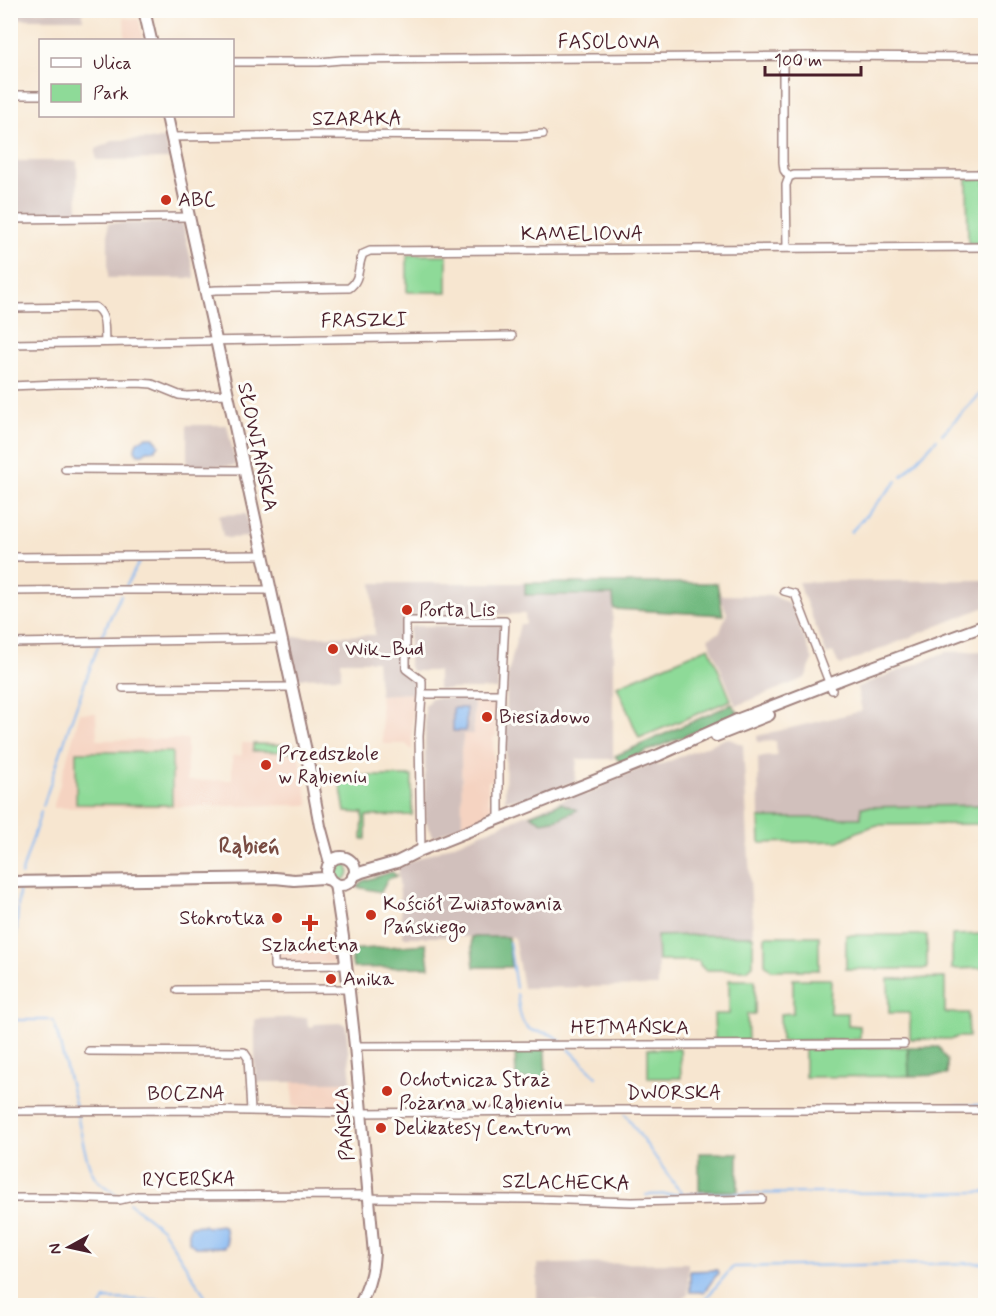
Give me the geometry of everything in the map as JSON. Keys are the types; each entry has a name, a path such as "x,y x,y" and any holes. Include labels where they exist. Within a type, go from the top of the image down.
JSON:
{"street":[{"path":"144,10 151,39"},
{"name":"FASOLOWA","path":"234,62 821,56 986,57"},
{"path":"783,57 783,162 784,170 789,177"},
{"path":"10,95 39,95"},
{"name":"SŁOWIAŃSKA","path":"167,117 313,786 329,865 327,875 343,878"},
{"name":"SZARAKA","path":"172,137 521,136 543,134"},
{"path":"787,248 786,185 789,177 794,175 986,174"},
{"path":"10,219 189,217"},
{"name":"KAMELIOWA","path":"205,291 349,288 357,281 359,261 363,254 370,251 986,247"},
{"path":"10,308 94,307 100,310 103,316 105,342"},
{"name":"FRASZKI","path":"10,344 512,336"},
{"path":"10,386 138,383 152,384 187,396 227,394"},
{"path":"65,469 244,470"},
{"path":"10,557 262,555"},
{"path":"10,591 270,590"},
{"path":"784,591 795,594 831,687"},
{"path":"421,850 419,736 422,681 406,669 406,621 505,621 499,746 500,819"},
{"path":"10,882 343,878 397,862 421,850 986,625"},
{"path":"10,643 281,639"},
{"path":"123,688 292,687"},
{"path":"422,694 501,694"},
{"name":"SŁOWIAŃSKA","path":"313,786 333,847 341,858"},
{"path":"274,878 314,872 329,865 333,860 341,858 349,860 343,878"},
{"name":"PAŃSKA","path":"343,878 337,892 356,1046 374,1263 371,1280 359,1305"},
{"path":"274,952 274,966 345,965"},
{"path":"177,990 349,989"},
{"name":"HETMAŃSKA","path":"356,1046 904,1044"},
{"path":"89,1051 244,1052 248,1058 251,1111"},
{"name":"DWORSKA","path":"362,1113 986,1110"},
{"name":"BOCZNA","path":"10,1111 362,1113"},
{"name":"RYCERSKA","path":"10,1198 61,1197 120,1200 137,1196 370,1197"},
{"name":"SZLACHECKA","path":"370,1197 534,1198 632,1202 762,1199"}],"shaded area":[{"path":"10,11 83,11 83,19 11,19"},
{"path":"124,18 139,19 143,39 102,39 125,38"},
{"path":"165,139 170,159 96,160 96,149 115,140"},
{"path":"10,161 77,161 78,214 11,214"},
{"path":"108,223 183,224 195,278 108,278"},
{"path":"187,425 227,425 236,466 187,466"},
{"path":"246,514 251,537 227,538 223,536 219,515"},
{"path":"985,580 985,607 841,665 833,652 827,655 798,582"},
{"path":"372,583 525,583 526,595 613,596 613,759 577,759 575,781 532,798 505,800 507,679 520,624 526,624 525,614 404,616 402,671 413,678 413,693 380,695 376,661 341,661 341,677 297,678 288,637 375,635"},
{"path":"719,595 774,596 791,605 813,660 805,678 736,706 708,638 720,632 727,613"},
{"path":"497,625 502,628 498,689 438,689 438,671 412,671 409,667 409,629 413,626"},
{"path":"985,651 985,805 861,807 861,818 759,818 758,757 777,756 776,741 757,742 757,736 862,711 857,687 946,652"},
{"path":"413,693 412,750 406,744 383,744 380,695"},
{"path":"431,698 474,698 473,734 464,734 461,750 462,825 433,837 425,819 425,706"},
{"path":"474,698 493,698 497,703 496,735 493,738 494,781 488,781 488,802 492,802 490,815 462,825 461,750 464,734 473,733"},
{"path":"80,713 96,713 97,740 187,739 187,781 232,780 232,756 242,755 242,743 296,743 309,805 53,808"},
{"path":"727,738 743,745 753,936 657,936 658,986 523,988 514,937 403,937 398,867 582,792 586,795 601,788 603,784 656,762 657,766"},
{"path":"336,939 338,963 279,963 278,941"},
{"path":"307,1017 308,1027 315,1024 342,1023 346,1026 351,1082 255,1082 255,1019"},
{"path":"292,1082 351,1082 353,1106 293,1107"},
{"path":"688,1263 688,1294 676,1305 537,1305 537,1264"}],"green space":[{"path":"985,178 985,243 968,243 967,179"},
{"path":"407,255 447,255 447,292 407,292"},
{"path":"525,583 717,583 723,615 614,609 613,595 525,595"},
{"path":"709,647 731,700 639,738 617,686"},
{"path":"732,704 739,714 620,762 615,756"},
{"path":"253,744 294,745 294,752 253,751"},
{"path":"76,752 172,752 172,805 76,804"},
{"path":"339,776 412,776 412,815 366,816 366,839 362,839 363,813 345,812"},
{"path":"561,803 577,810 558,819 542,822 530,815"},
{"path":"985,805 985,824 877,825 839,841 760,843 759,818 861,818 861,807"},
{"path":"340,862 346,865 349,871 346,877 340,880 334,877 331,871 334,865"},
{"path":"392,872 397,876 388,879 381,892 357,887 363,881"},
{"path":"985,934 985,968 952,969 952,935"},
{"path":"846,935 927,935 927,969 846,969"},
{"path":"657,936 753,936 753,965 747,970 705,970 699,961 658,961"},
{"path":"765,936 819,936 819,970 771,970 765,964"},
{"path":"471,937 508,937 511,967 474,967"},
{"path":"426,944 429,967 353,968 350,950"},
{"path":"945,978 945,1013 968,1013 969,1037 910,1039 910,1013 889,1013 888,979"},
{"path":"793,979 831,979 830,1013 848,1013 848,1025 860,1026 860,1039 781,1041 780,1014 793,1013"},
{"path":"729,980 755,980 755,1014 747,1014 748,1041 715,1041 714,1014 729,1014"},
{"path":"908,1047 909,1076 805,1077 805,1048"},
{"path":"908,1047 939,1047 947,1061 947,1075 909,1076"},
{"path":"515,1049 545,1049 546,1079 516,1079"},
{"path":"648,1049 680,1049 681,1078 648,1078"},
{"path":"699,1153 738,1153 738,1191 699,1191"}],"water":[{"path":"153,437 159,445 155,450 138,454 135,450 138,441"},
{"path":"453,708 466,708 466,731 453,731"},
{"path":"204,1225 207,1227 221,1225 225,1228 227,1244 225,1247 195,1247 189,1242 191,1226"},
{"path":"717,1270 718,1273 704,1292 690,1292 690,1271"}],"waterway":[{"path":"942,434 986,388"},
{"path":"902,476 937,439"},
{"path":"851,532 897,481"},
{"path":"126,586 142,557"},
{"path":"101,637 121,595"},
{"path":"43,806 98,646"},
{"path":"21,875 41,812"},
{"path":"11,1019 19,891"},
{"path":"509,942 516,988"},
{"path":"517,994 525,1025 529,1029 550,1034 561,1041"},
{"path":"10,1020 52,1020 76,1107"},
{"path":"569,1049 597,1077"},
{"path":"913,1106 986,1105"},
{"path":"77,1114 90,1168 98,1181 117,1195"},
{"path":"625,1114 683,1194 986,1192"},
{"path":"646,1195 682,1194"},
{"path":"101,1306 105,1299 206,1301 204,1294 162,1229 129,1203"},
{"path":"706,1298 733,1267 986,1263"}],"place":[{"name":"ABC","path":"166,200"},
{"name":"Porta Lis","path":"407,610"},
{"name":"Wik_Bud","path":"333,649"},
{"name":"Biesiadowo","path":"487,717"},
{"name":"Przedszkole w Rąbieniu","path":"266,765"},
{"name":"Kościół Zwiastowania Pańskiego","path":"371,915"},
{"name":"Stokrotka","path":"277,918"},
{"name":"Szlachetna","path":"310,923"},
{"name":"Anika","path":"331,979"},
{"name":"Ochotnicza Straż Pożarna w Rąbieniu","path":"387,1091"},
{"name":"Delikatesy Centrum","path":"381,1128"}],"district":[{"name":"Rąbień","path":"249,847"}]}
